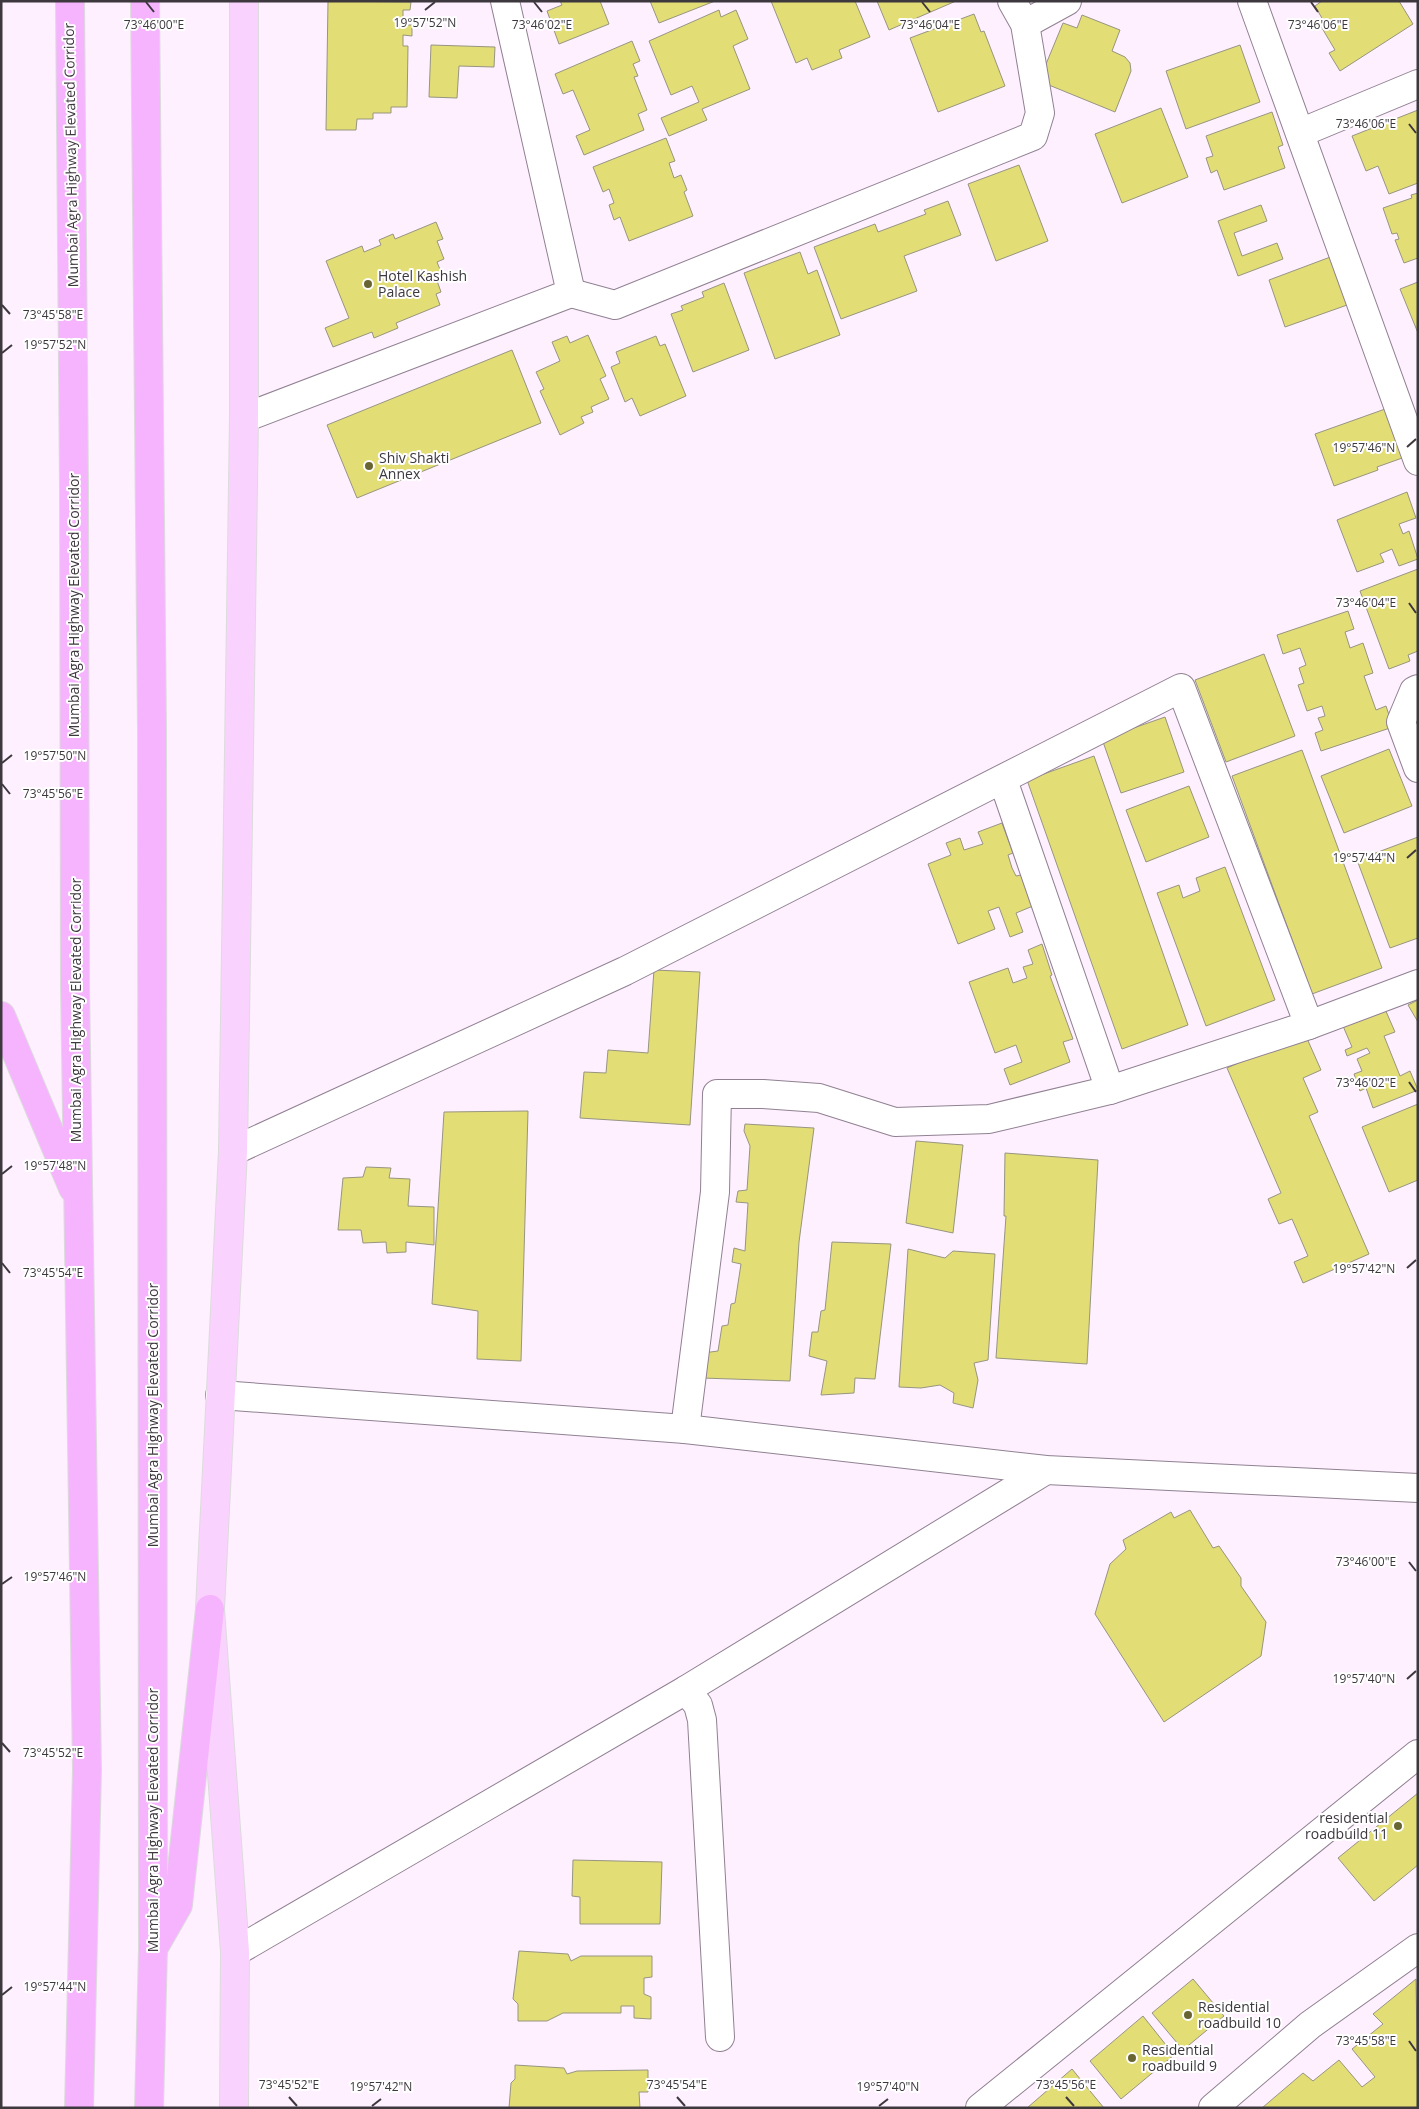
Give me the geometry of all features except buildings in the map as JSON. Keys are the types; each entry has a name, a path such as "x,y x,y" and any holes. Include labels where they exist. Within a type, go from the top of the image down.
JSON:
{"highway":[{"name":"Mumbai Agra Highway Elevated Corridor","path":"70,1 78,1201 87,1770 79,2108"},
{"name":"Mumbai Agra Highway Elevated Corridor","path":"145,1 152,731 153,1949 149,2108"},
{"path":"1,1016 78,1201"},
{"path":"153,1949 178,1905 210,1609"}],"main road":[{"path":"234,2108 235,1952 210,1609 233,1150 244,418 244,1"}],"street":[{"path":"505,1 571,293"},
{"path":"244,418 571,293 614,305 1033,136 1040,112 1018,13 1067,1"},
{"path":"1252,1 1418,461"},
{"path":"1300,133 1418,84"},
{"path":"233,1150 625,971 1181,688 1309,1025"},
{"path":"1418,689 1414,691 1401,722 1418,768"},
{"path":"1003,780 1110,1090"},
{"path":"685,1429 714,1192 717,1094 763,1094 819,1098 895,1122 989,1119 1110,1090 1309,1025 1418,984"},
{"path":"220,1395 685,1429 1046,1470 1418,1488"},
{"path":"235,1952 686,1690 1046,1470"},
{"path":"686,1690 698,1705 702,1720 720,2037"},
{"path":"980,2108 1418,1754"},
{"path":"1212,2108 1310,2026 1418,1948"}],"place":[{"name":"Hotel Kashish Palace","path":"368,284"},
{"name":"Shiv Shakti Annex","path":"369,466"},
{"name":"residential roadbuild 11","path":"1398,1826"},
{"name":"Residential roadbuild 10","path":"1188,2015"},
{"name":"Residential roadbuild 9","path":"1132,2058"}]}
